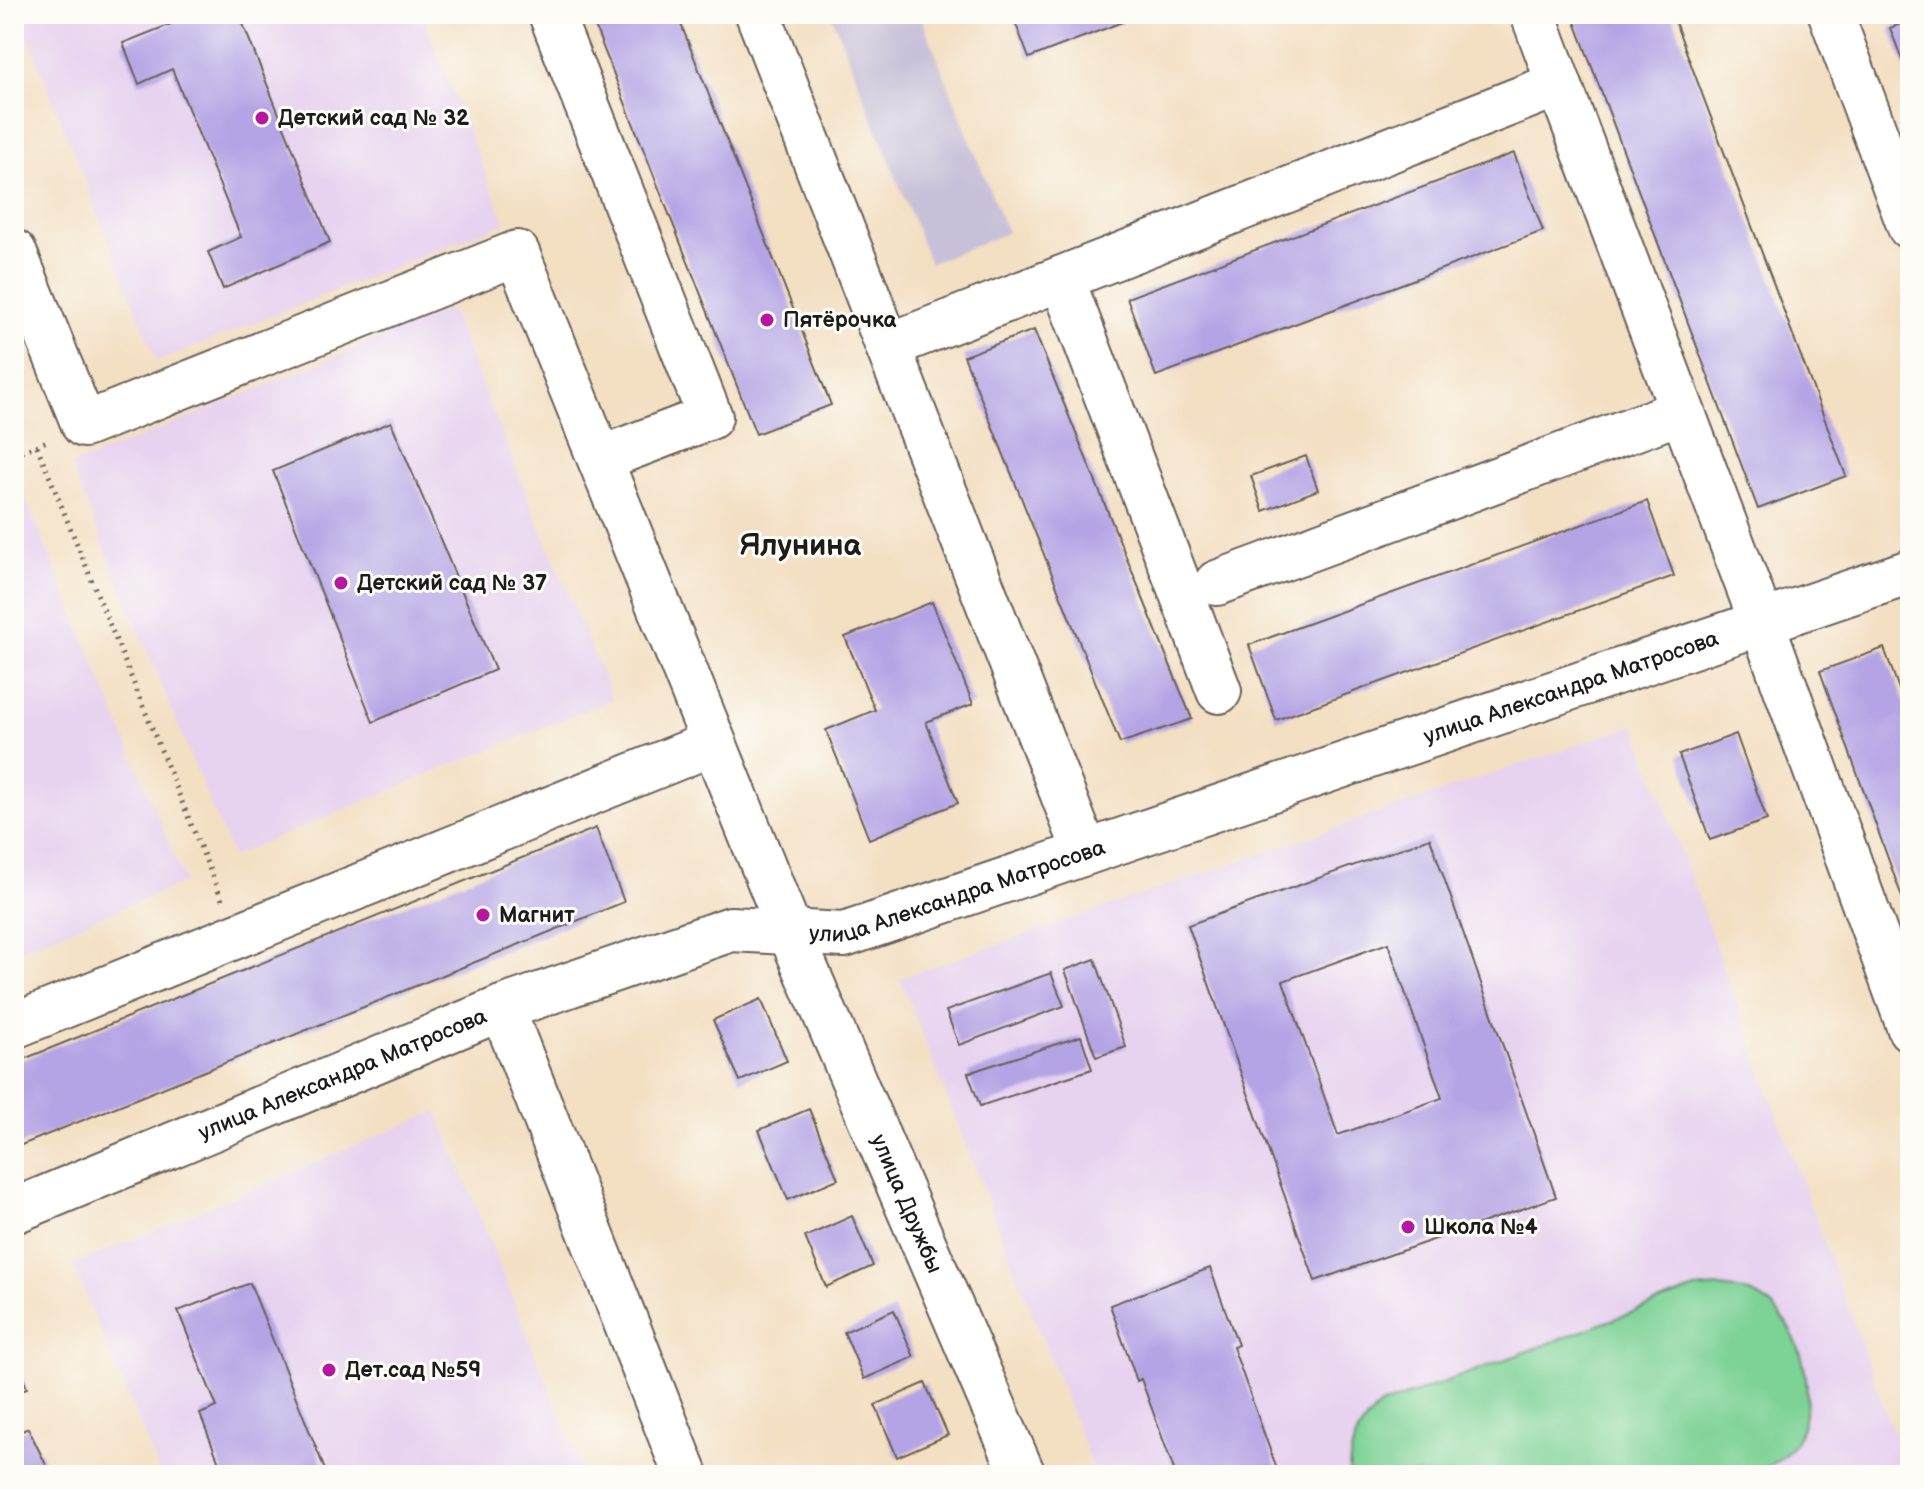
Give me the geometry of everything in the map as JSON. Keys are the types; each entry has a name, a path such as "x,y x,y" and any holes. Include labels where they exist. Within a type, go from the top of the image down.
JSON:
{"street":[{"path":"551,14 710,417 600,459"},
{"path":"758,14 1085,851"},
{"path":"1533,14 1762,623 1910,1029"},
{"path":"1831,14 1910,227"},
{"path":"888,346 1559,84"},
{"name":"улица Дружбы","path":"14,252 84,425 517,253 790,932 1023,1475"},
{"path":"1062,279 1219,691"},
{"path":"1217,583 1682,411"},
{"name":"улица Александра Матросова","path":"14,1211 502,1008 731,929 844,935 1910,572"},
{"path":"14,1026 713,743"},
{"path":"502,1008 686,1475"}],"path":[{"path":"37,446 237,936"}],"shaded area":[{"name":"Детский сад № 32","path":"19,14 422,14 505,223 157,362"},
{"path":"831,14 920,14 1007,233 930,263"},
{"name":"Детский сад № 37","path":"450,309 612,699 232,856 71,466"},
{"path":"26,499 185,882 14,952 14,504"},
{"name":"Школа №4","path":"1635,725 1909,1475 1096,1475 900,978"},
{"name":"Дет.сад №59","path":"437,1111 584,1475 161,1475 73,1265"}],"green space":[{"path":"1720,1287 1750,1293 1767,1302 1791,1331 1799,1349 1807,1389 1802,1427 1790,1450 1767,1467 1748,1475 1349,1475 1356,1437 1380,1406 1695,1289"}],"building":[{"path":"196,14 239,14 330,242 223,289 208,252 241,237 172,69 139,84 123,43"},
{"path":"590,14 677,14 831,405 756,434"},
{"path":"1012,14 1143,14 1029,58"},
{"path":"1572,14 1672,14 1846,476 1758,509"},
{"path":"1910,20 1910,81 1890,28"},
{"path":"1514,153 1543,231 1156,376 1127,298"},
{"path":"1034,330 1192,719 1120,743 964,356"},
{"path":"391,422 495,670 373,722 273,471"},
{"path":"1306,456 1318,490 1263,511 1251,476"},
{"path":"1647,501 1674,576 1276,720 1249,645"},
{"path":"932,602 973,704 926,722 958,803 869,839 826,730 875,710 845,637"},
{"path":"1884,648 1910,719 1910,919 1820,671"},
{"path":"1736,734 1767,820 1710,840 1679,755"},
{"path":"596,828 624,902 14,1148 14,1063"},
{"path":"1430,838 1556,1197 1315,1281 1188,925","holes":["1388,943 1442,1098 1338,1135 1283,981"]},
{"path":"1095,959 1126,1047 1096,1057 1065,970"},
{"path":"1051,973 1064,1006 959,1045 946,1011"},
{"path":"761,999 787,1061 740,1081 713,1020"},
{"path":"1081,1036 1092,1069 980,1106 968,1073"},
{"path":"809,1109 838,1179 788,1200 759,1130"},
{"path":"852,1216 873,1266 826,1287 805,1237"},
{"path":"1210,1268 1238,1345 1233,1347 1279,1475 1176,1475 1110,1305"},
{"name":"Дет.сад №59","path":"250,1283 327,1475 224,1475 200,1414 217,1407 178,1311"},
{"path":"894,1310 914,1357 864,1379 844,1332"},
{"path":"14,1358 27,1388 14,1393"},
{"path":"925,1383 948,1435 897,1457 875,1405"},
{"path":"28,1428 51,1475 14,1475 14,1435"}],"place":[{"name":"Детский сад № 32","path":"262,118"},
{"name":"Пятёрочка","path":"767,320"},
{"name":"Детский сад № 37","path":"341,583"},
{"name":"Магнит","path":"483,915"},
{"name":"Школа №4","path":"1408,1227"},
{"name":"Дет.сад №59","path":"329,1370"}],"district":[{"name":"Ялунина","path":"800,546"}]}
